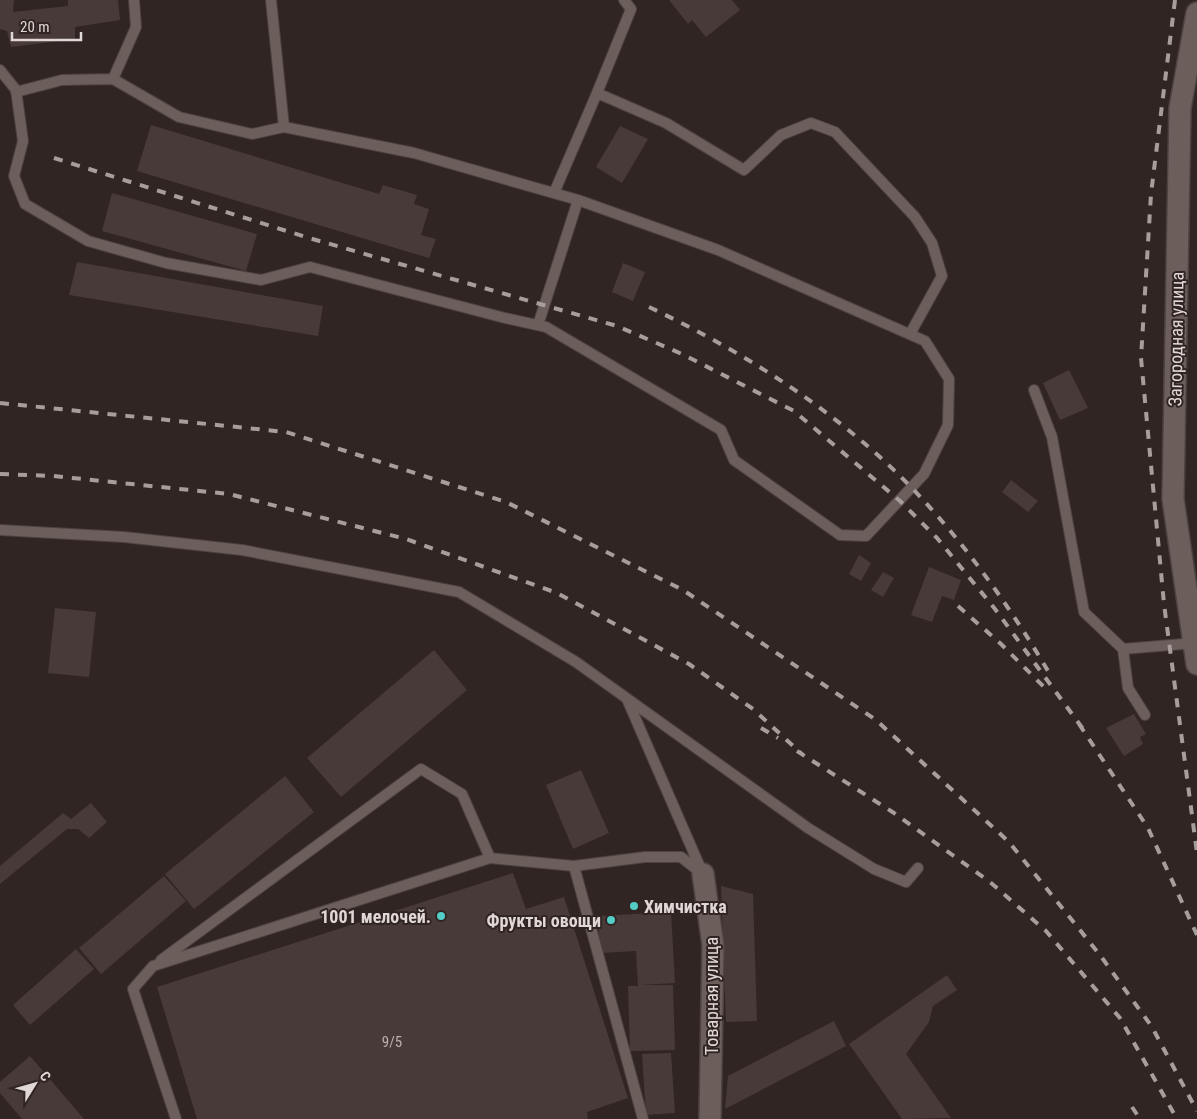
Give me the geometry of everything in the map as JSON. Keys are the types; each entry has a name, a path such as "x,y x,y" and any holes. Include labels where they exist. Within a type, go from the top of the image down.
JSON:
{"street":[{"name":"Загородная улица","path":"1197,13 1180,108 1173,499 1197,664"},
{"name":"Товарная улица","path":"703,874 713,945 710,1119"}],"lane":[{"path":"113,79 136,27 134,0"},
{"path":"271,0 284,127"},
{"path":"554,193 631,9 624,0"},
{"path":"0,70 16,92 23,142 14,176 25,204 88,242 166,264 260,280 310,268 546,327 721,430 734,460 840,535 866,536 924,474 948,425 949,378 925,342 718,250 578,200 414,153 284,127 252,134 179,117 113,79 62,80 16,92"},
{"path":"597,93 666,123 744,170 781,135 811,122 835,132 915,216 932,242 942,276 910,334"},
{"path":"538,325 578,200"},
{"path":"1034,390 1052,437 1084,612 1123,648 1128,688 1145,715"},
{"path":"0,530 124,537 242,550 459,592 576,662 808,828 874,869 906,882 918,868"},
{"path":"1123,648 1195,643"},
{"path":"627,699 703,874"},
{"path":"176,1119 133,988 153,966 421,769 462,794 490,858"},
{"path":"153,966 490,858 574,866 645,857 681,857 703,874"},
{"path":"574,866 643,1119"}],"building":[{"path":"0,0 14,0 13,12 68,6 68,0 118,0 120,20 75,27 75,39 11,47 7,31 0,29"},
{"path":"669,0 732,0 740,10 706,37 692,20 688,24"},
{"path":"151,125 379,194 383,185 417,195 414,204 429,209 421,235 436,239 429,258 137,171"},
{"path":"620,126 648,139 622,183 596,167"},
{"path":"112,193 257,234 246,271 102,231"},
{"path":"77,262 323,306 318,336 69,295"},
{"path":"623,263 645,272 633,301 612,292"},
{"path":"1069,370 1088,408 1060,420 1043,383"},
{"path":"1011,480 1038,501 1028,512 1002,492"},
{"path":"859,555 871,563 861,581 849,574"},
{"path":"929,567 961,580 954,600 942,596 932,622 911,615"},
{"path":"883,572 894,578 883,597 871,590"},
{"path":"55,608 96,612 89,677 48,673"},
{"path":"434,650 467,690 341,797 307,758"},
{"path":"1134,714 1146,734 1140,737 1143,744 1124,756 1106,728"},
{"path":"581,770 609,833 573,849 546,785"},
{"path":"285,776 314,812 194,909 165,874"},
{"path":"91,803 107,822 89,838 78,829 67,829 0,884 0,866 63,813 71,819"},
{"path":"513,873 526,909 564,897 628,1098 587,1112 588,1119 197,1119 157,987"},
{"path":"164,876 186,901 101,974 79,948"},
{"path":"721,886 753,894 757,1021 726,1022"},
{"path":"671,912 675,983 640,985 673,985 675,1050 630,1051 628,986 638,986 636,951 600,953 598,916"},
{"path":"76,949 94,969 30,1025 13,1005"},
{"path":"947,975 957,990 933,1006 929,1022 906,1054 951,1118 902,1119 849,1044"},
{"path":"834,1021 846,1046 725,1109 728,1076"},
{"path":"671,1053 675,1113 646,1115 642,1054"},
{"path":"30,1056 84,1119 22,1119 0,1093 0,1082"}],"railway":[{"path":"1175,0 1151,194 1141,358 1164,604 1197,853"},
{"path":"54,158 309,238 617,326 682,354 794,411 900,501 937,538 995,609 1083,729"},
{"path":"649,307 737,353 820,408 872,450 922,499 969,554 1011,612 1048,671"},
{"path":"0,403 286,432 506,502 683,590 876,720 1009,842 1100,955 1152,1027 1197,1111"},
{"path":"0,474 53,476 229,494 406,539 557,593 689,664 753,709 803,755"},
{"path":"958,606 1001,644 1046,689"},
{"path":"1079,724 1148,828 1197,935"},
{"path":"761,728 778,738"},
{"path":"797,751 894,813 990,882 1046,931 1120,1018 1177,1119"},
{"path":"1132,1107 1140,1119"}],"place":[{"name":"Химчистка","path":"634,906"},
{"name":"1001 мелочей.","path":"441,916"},
{"name":"Фрукты овощи","path":"611,920"}]}
